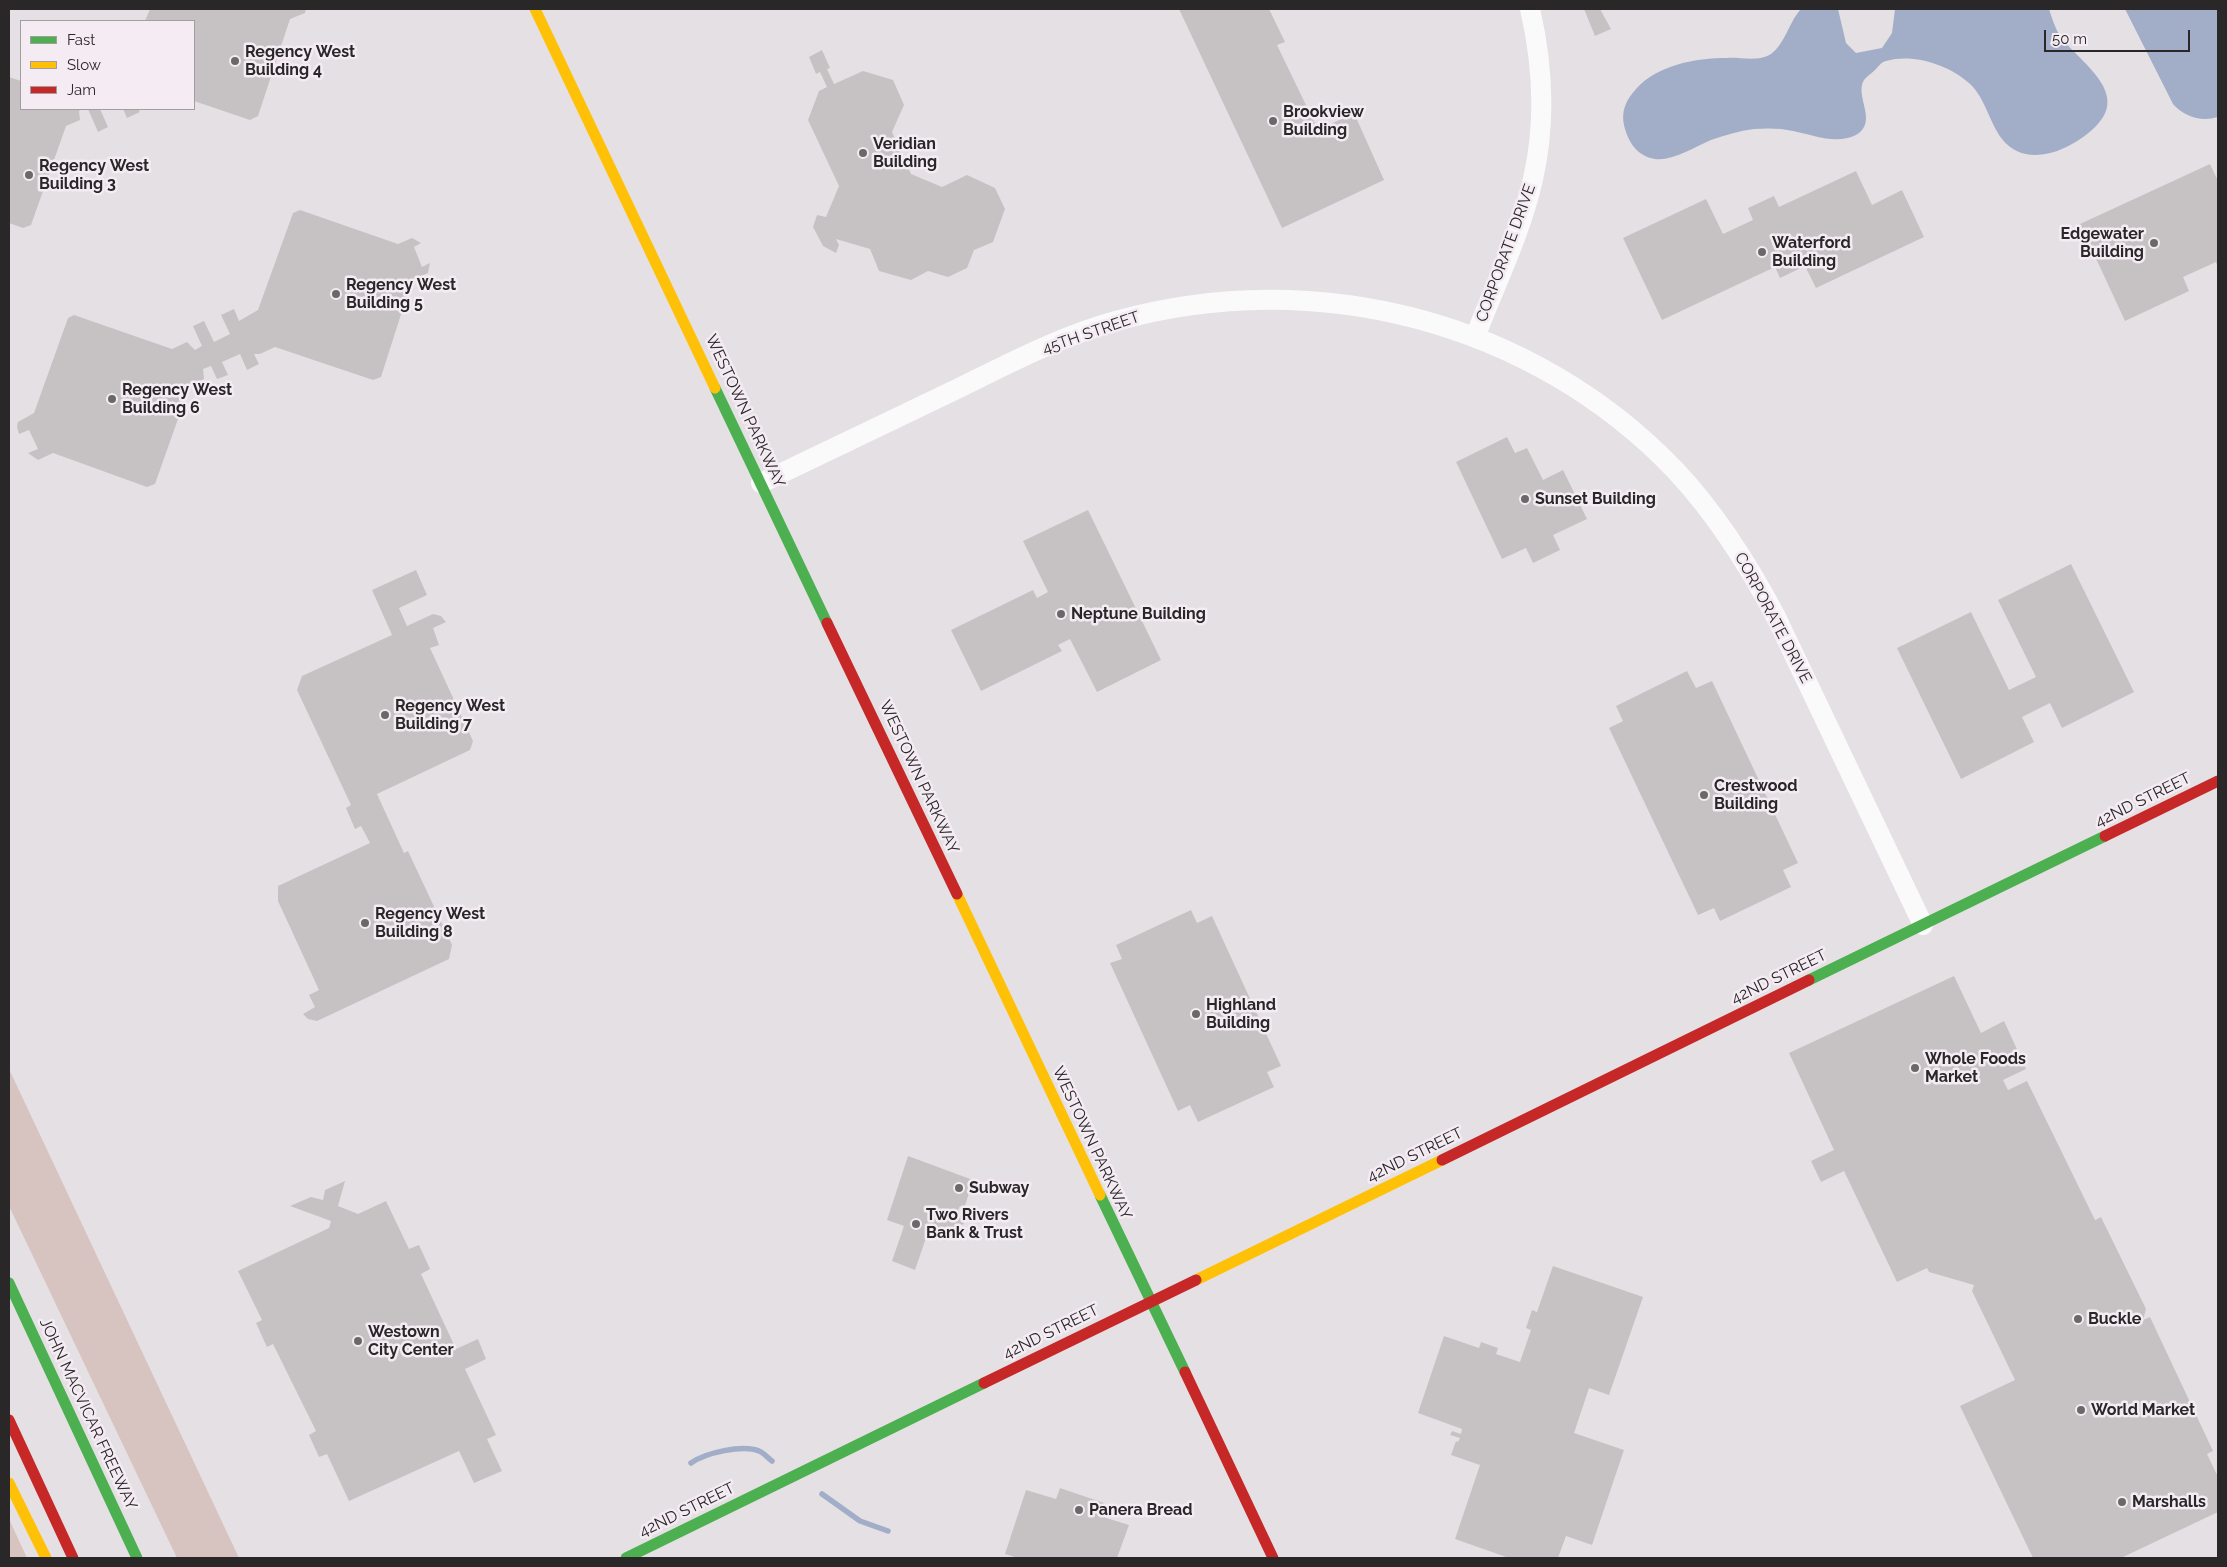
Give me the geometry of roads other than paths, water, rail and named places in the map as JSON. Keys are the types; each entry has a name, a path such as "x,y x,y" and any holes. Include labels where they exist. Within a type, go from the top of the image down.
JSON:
{"main road":[{"name":"WESTOWN PARKWAY","path":"535,9 1273,1558"},
{"name":"42ND STREET","path":"626,1558 2218,781"},
{"name":"JOHN MACVICAR FREEWAY","path":"9,1281 137,1558"},
{"path":"9,1420 73,1558"},
{"path":"9,1483 46,1558"}],"street":[{"name":"CORPORATE DRIVE","path":"1530,9 1538,45 1542,82 1542,118 1538,155 1525,210 1475,337 1542,368 1587,395 1639,436 1677,473 1716,519 1754,575 1923,925"},
{"name":"45TH STREET","path":"762,483 1052,344 1114,321 1160,311 1234,300 1313,300 1397,313 1475,337"}],"water":[{"path":"1801,9 1838,9 1846,43 1856,53 1882,48 1892,33 1895,9 2049,9 2060,36 2088,66 2104,88 2108,100 2106,112 2097,125 2076,142 2050,153 2024,154 2012,149 2002,139 1979,95 1961,77 1930,62 1896,59 1883,62 1864,80 1862,94 1866,123 1863,130 1848,138 1817,137 1784,129 1759,129 1722,136 1677,156 1662,159 1643,155 1634,147 1623,120 1624,110 1629,97 1645,81 1666,69 1690,61 1715,58 1755,59 1771,54 1780,45"},
{"path":"2125,9 2218,9 2218,117 2199,119 2188,115 2173,104"}],"waterway":[{"path":"691,1463 714,1453 734,1449 759,1451 772,1461"},
{"path":"822,1494 860,1521 888,1531"}],"place":[{"name":"Regency West Building 4","path":"235,61"},
{"name":"Brookview Building","path":"1273,121"},
{"name":"Veridian Building","path":"863,153"},
{"name":"Regency West Building 3","path":"29,175"},
{"name":"Edgewater Building","path":"2154,243"},
{"name":"Waterford Building","path":"1762,252"},
{"name":"Regency West Building 5","path":"336,294"},
{"name":"Regency West Building 6","path":"112,399"},
{"name":"Sunset Building","path":"1525,499"},
{"name":"Neptune Building","path":"1061,614"},
{"name":"Regency West Building 7","path":"385,715"},
{"name":"Crestwood Building","path":"1704,795"},
{"name":"Regency West Building 8","path":"365,923"},
{"name":"Highland Building","path":"1196,1014"},
{"name":"Whole Foods Market","path":"1915,1068"},
{"name":"Subway","path":"959,1188"},
{"name":"Two Rivers Bank & Trust","path":"916,1224"},
{"name":"Buckle","path":"2078,1319"},
{"name":"Westown City Center","path":"358,1341"},
{"name":"World Market","path":"2081,1410"},
{"name":"Marshalls","path":"2122,1502"},
{"name":"Panera Bread","path":"1079,1510"}]}
